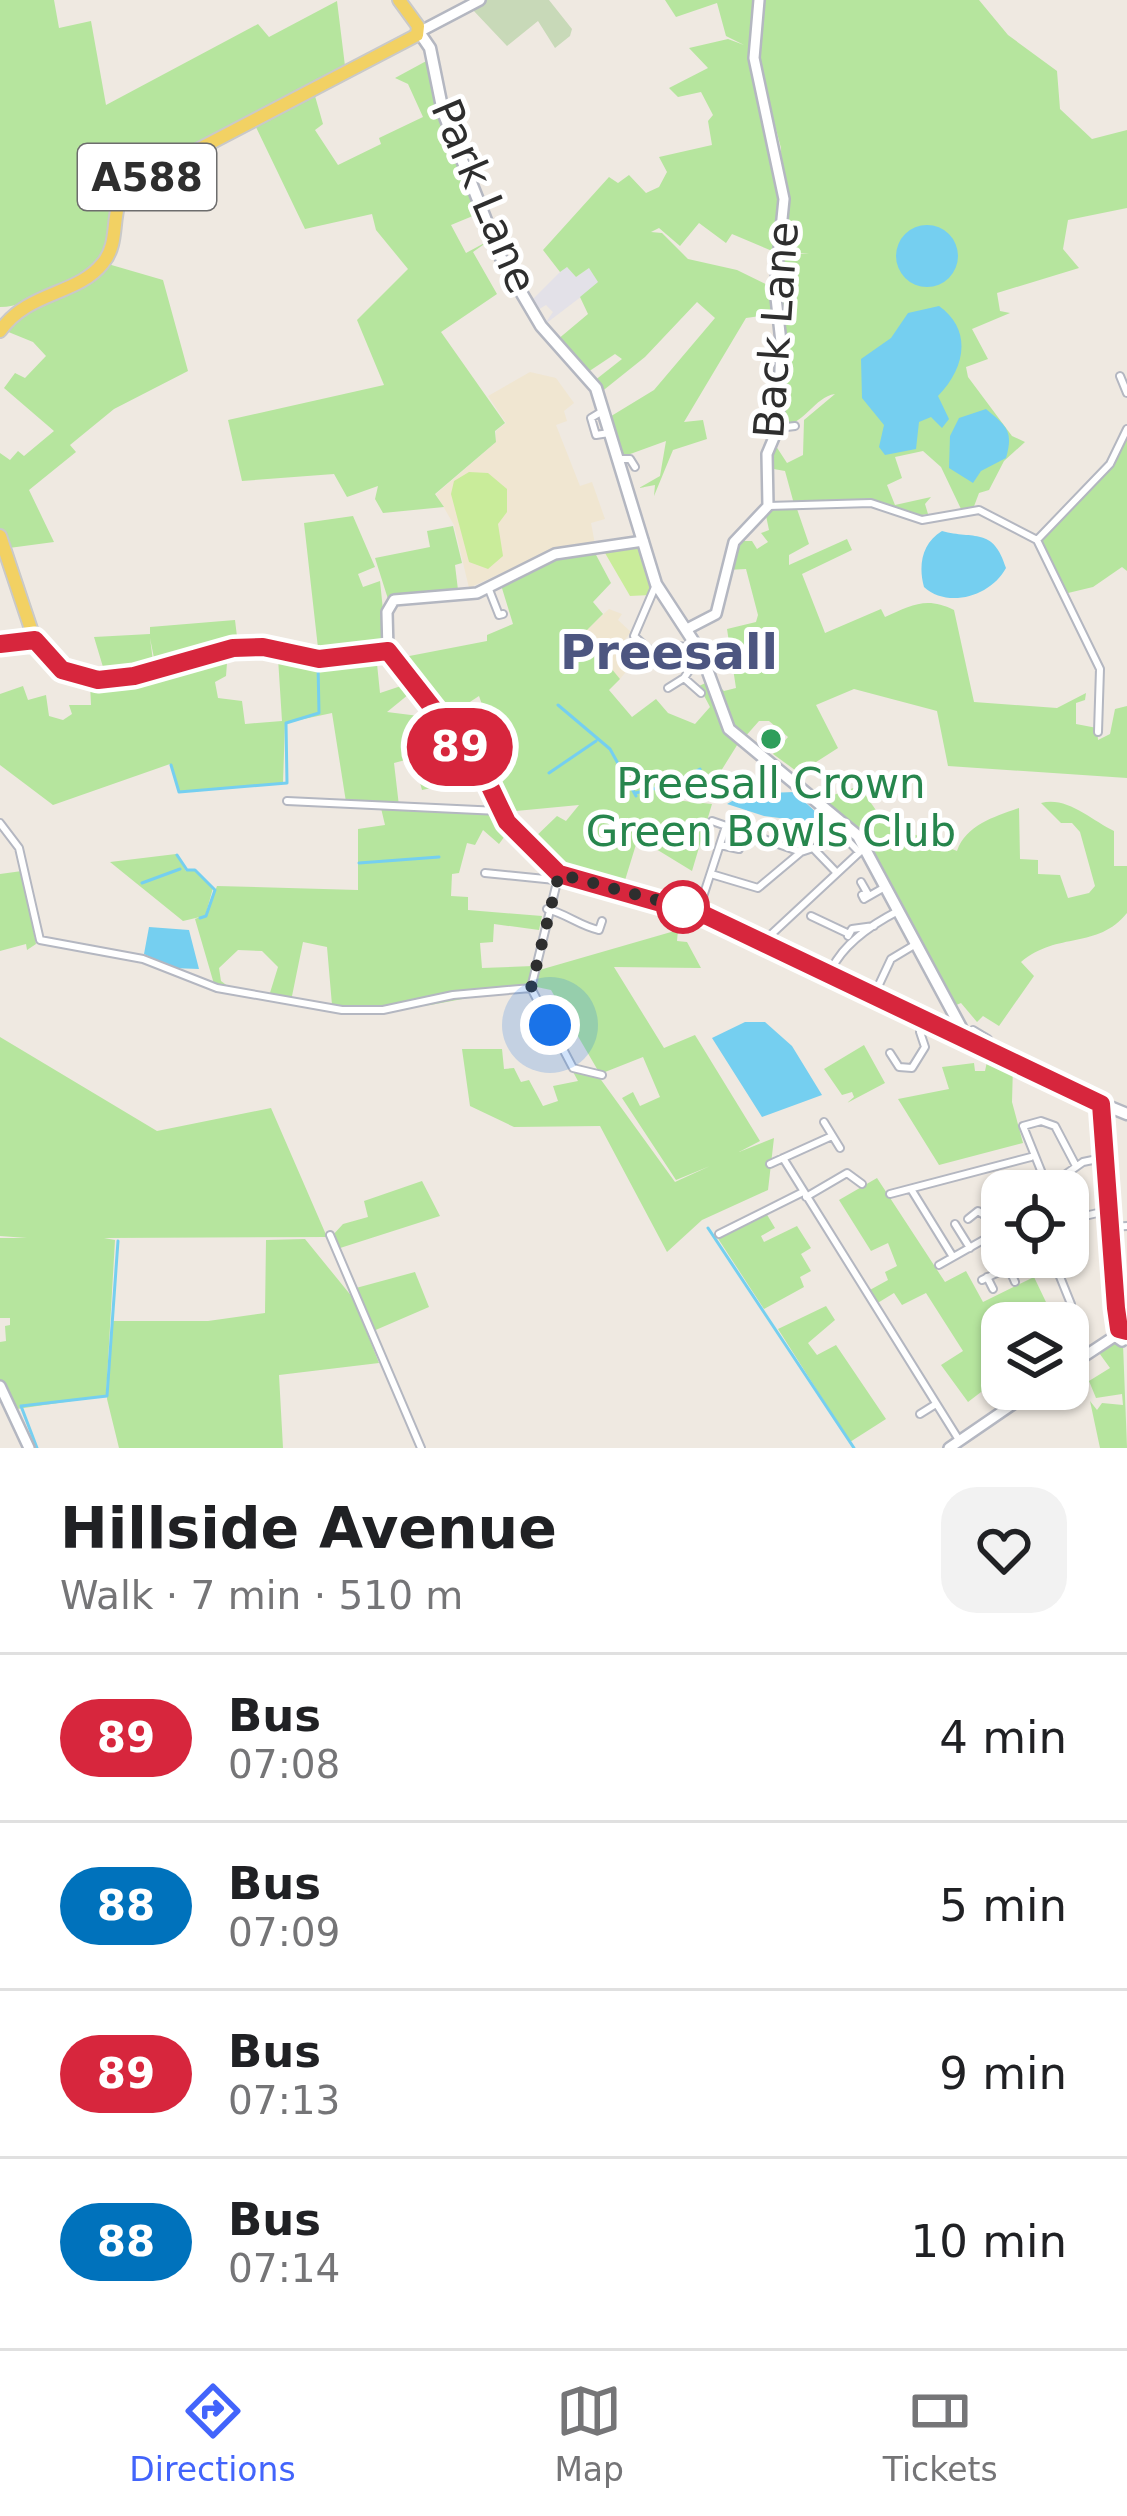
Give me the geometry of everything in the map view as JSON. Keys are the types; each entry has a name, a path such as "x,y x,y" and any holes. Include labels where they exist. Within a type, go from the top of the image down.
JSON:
{"main road":[{"path":"399,0 419,32"},
{"name":"A588","path":"0,331 20,307 98,269 112,249 119,198 132,184 419,32"},
{"name":"Park Lane","path":"419,32 430,48 442,112 501,258 541,326 596,388 656,584 699,651 735,735 831,810 889,886 963,1029"},
{"path":"0,536 31,623 62,670 98,680 134,676 233,648 263,647 319,659 392,656 483,772 502,812 557,877 699,909 829,974 963,1029 1106,1108 1127,1114"},
{"path":"26,639 31,623"},
{"path":"0,644 26,639 44,644"}],"street":[{"path":"419,32 480,0"},
{"name":"Back Lane","path":"759,0 754,58 784,199 776,289 781,342 778,428 767,454 768,506"},
{"path":"1120,376 1127,393"},
{"path":"778,428 795,426"},
{"path":"1037,541 1110,464 1127,429"},
{"path":"615,459 634,462"},
{"path":"687,634 716,614 734,542 768,506 872,502 922,520 984,512 1037,541 1049,555 1100,669 1098,732"},
{"path":"392,656 387,612 394,600 478,593 555,554 643,541"},
{"path":"656,584 634,636 652,653 678,646 699,651 684,678 668,688"},
{"path":"488,587 499,615 503,614"},
{"path":"684,678 701,693"},
{"path":"287,801 502,812"},
{"name":"Park Lane","path":"823,815 862,850"},
{"path":"712,821 801,852"},
{"path":"0,823 19,848 40,940 135,957 218,988 342,1010 382,1010 453,995 531,988"},
{"path":"699,909 726,826"},
{"path":"720,844 739,849 744,832"},
{"path":"711,874 756,889 812,848 836,872"},
{"path":"764,941 862,850"},
{"path":"485,873 557,877 531,988 577,1080"},
{"path":"862,882 865,895 889,886"},
{"path":"547,909 577,916 586,927 599,930 602,921"},
{"path":"812,916 848,937 868,934 902,909"},
{"path":"829,974 848,937"},
{"path":"876,993 891,959 919,943"},
{"path":"890,1053 899,1066 913,1068 926,1046 920,1032 927,1017"},
{"path":"552,1029 573,1068 602,1075"},
{"path":"1089,1354 1124,1333 1111,1227 1106,1108"},
{"path":"824,1121 840,1148"},
{"path":"1037,1170 1021,1132 1025,1125 1037,1122 1054,1126 1076,1166"},
{"path":"770,1164 832,1136"},
{"path":"890,1194 1032,1157"},
{"path":"1071,1170 1107,1157"},
{"path":"783,1158 936,1404 954,1444 1004,1410"},
{"path":"719,1234 850,1173 862,1184"},
{"path":"911,1190 953,1258"},
{"path":"1089,1215 1110,1210"},
{"path":"968,1219 981,1213"},
{"path":"955,1224 966,1233 970,1248"},
{"path":"1111,1227 1127,1226"},
{"path":"330,1234 421,1448"},
{"path":"939,1265 981,1242"},
{"path":"985,1278 993,1289"},
{"path":"0,1385 29,1448"},
{"path":"920,1414 936,1404"}],"shaded area":[{"path":"566,266 576,277 589,268 599,283 544,325 553,312 546,305 536,311 529,303"},
{"path":"530,372 556,378 574,403 564,411 567,421 556,425 580,486 592,482 605,519 591,523 595,544 550,551 469,588 454,525 436,494 496,442 496,431 506,423 488,396"},
{"path":"609,609 622,614 618,620 631,632 623,642 637,658 620,679 582,634"}],"green space":[{"path":"0,0 54,0 59,28 91,21 106,105 258,24 269,37 337,1 345,66 120,187 109,242 93,265 45,293 0,307"},
{"path":"483,0 549,0 572,29 570,36 555,48 538,21 507,46 472,9"},
{"path":"665,0 758,0 754,41 783,196 777,253 732,234 726,243 699,223 680,246 659,228 651,232 662,233 688,259 737,270 774,288 776,314 746,318 684,422 703,420 707,439 673,450 654,496 655,485 639,488 660,476 666,441 622,457 608,418 654,390 715,318 697,302 645,357 600,393 594,381 622,359 615,354 588,372 557,340 588,314 580,297 598,282 589,268 576,277 567,267 560,272 543,250 609,177 618,183 629,175 646,193 659,187 667,172 659,157 712,145 708,121 713,115 701,92 678,97 669,88 708,68 689,48 728,39 744,45 726,36 717,3 676,17"},
{"path":"761,0 979,0 1008,35 1057,71 1060,109 1092,139 1127,130 1127,208 1068,220 1063,249 1079,268 997,293 1000,311 1010,313 972,329 988,359 966,367 968,377 1012,436 1025,442 1004,461 989,490 979,493 973,509 961,509 941,467 923,451 895,457 902,478 887,485 895,505 931,497 925,504 928,514 916,516 873,500 794,504 785,471 768,468 772,440 787,463 803,455 804,420 835,394 797,421 781,426 777,287 783,256 809,253 783,254 781,148 757,57"},
{"path":"430,59 480,213 451,225 466,253 490,240 473,252 497,294 441,332 505,423 495,431 496,442 435,494 444,507 383,513 375,499 378,486 347,497 334,474 242,481 228,420 384,385 357,320 408,269 376,230 372,214 305,229 254,123 313,89 323,124 315,130 338,165 423,117 408,84 395,78"},
{"path":"108,264 163,280 188,371 114,409 70,445 76,452 29,490 54,542 9,548 0,531 0,453 10,460 18,451 24,456 54,431 4,388 15,373 25,378 46,356 33,342 6,331 10,320"},
{"path":"1127,432 1127,571 1122,567 1093,587 1068,593 1039,540 1090,490"},
{"path":"469,472 488,473 507,489 507,512 498,524 503,556 488,569 469,562 451,494 454,481"},
{"path":"797,509 809,544 789,555 789,565 847,539 852,550 802,574 825,633 881,609 885,617 927,603 954,610 974,702 1057,708 1086,693 1085,700 1076,703 1076,724 1097,728 1098,740 1110,734 1115,709 1127,706 1127,778 948,766 937,711 854,689 816,705 838,748 799,773 773,754 788,737 769,721 759,721 744,738 726,719 715,682 724,691 736,688 727,629 756,622 758,615 746,569 726,570 738,541 752,541 757,549 768,542 761,533 769,530 765,511"},
{"path":"353,516 375,567 358,574 363,587 380,581 386,639 376,649 319,657 304,523"},
{"path":"453,526 462,563 455,565 458,590 388,599 375,558 430,547 427,531"},
{"path":"640,548 653,581 650,595 630,596 605,553"},
{"path":"595,553 611,583 593,602 603,614 583,634 620,679 609,690 632,717 656,699 668,713 695,724 710,707 699,686 710,681 739,742 716,779 691,783 665,799 712,804 692,871 638,838 622,890 562,872 531,841 557,816 566,821 579,805 506,812 451,727 485,713 479,696 444,719 399,658 487,641 487,635 513,624 501,585 556,560"},
{"path":"235,620 238,645 156,668 150,638 154,669 106,677 94,637 150,634 150,627"},
{"path":"228,650 226,676 215,682 218,698 242,701 245,724 282,721 278,658 376,654 380,693 410,683 414,690 387,712 419,716 428,711 480,778 422,790 413,758 394,763 399,806 346,802 332,713 285,723 283,783 179,792 170,764 53,805 0,765 0,694 23,686 28,700 46,695 49,716 63,720 72,714 69,705 91,705 90,683"},
{"path":"859,786 885,823 957,851 974,828 1019,808 1020,859 1038,860 1038,874 1060,875 1068,898 1089,893 1095,886 1080,832 1072,823 1061,823 1041,803 1069,806 1114,831 1114,866 1127,866 1127,913 1103,932 1049,946 1021,962 1034,976 999,1026 983,1016 977,1022 961,1003 954,1006 864,839 822,799"},
{"path":"381,808 498,813 510,829 499,844 483,830 475,845 467,843 459,873 452,874 451,896 468,897 468,910 542,916 539,930 494,924 493,942 480,943 482,968 533,966 529,985 429,1005 350,1010 332,1005 327,947 303,942 291,1001 269,996 278,967 262,951 238,950 219,968 221,981 229,987 214,984 195,919 200,917 183,921 110,862 176,854 186,871 195,871 213,888 205,917 217,886 358,890 358,829 385,825"},
{"path":"22,871 36,944 27,950 26,944 0,951 0,874"},
{"path":"678,930 677,941 687,942 701,968 614,967 664,1048 695,1035 760,1141 739,1152 774,1138 768,1190 702,1220 667,1252 600,1126 514,1127 470,1106 462,1049 502,1049 504,1069 514,1068 521,1082 529,1080 543,1106 558,1101 553,1086 578,1081 572,1070 599,1077 675,1182 710,1166 676,1180 622,1098 633,1092 640,1106 660,1097 643,1057 600,1074 551,990 532,986 536,971"},
{"path":"0,1037 157,1131 271,1108 327,1237 104,1238 115,1240 106,1396 17,1409 0,1381 0,1342 6,1341 10,1318 0,1318 0,1238 27,1238 0,1236"},
{"path":"864,1045 885,1083 847,1103 854,1097 852,1092 842,1095 824,1069"},
{"path":"989,1052 1013,1065 1012,1102 1023,1143 939,1165 898,1099 949,1089 942,1067 974,1063 975,1071 985,1071"},
{"path":"877,1178 945,1282 966,1271 983,1302 981,1392 968,1402 941,1365 963,1351 926,1293 902,1305 894,1293 876,1304 868,1291 888,1280 885,1272 897,1266 888,1243 871,1251 839,1200"},
{"path":"422,1181 440,1216 337,1249 332,1236 343,1224 368,1217 364,1201"},
{"path":"766,1213 775,1228 761,1236 764,1242 797,1226 811,1248 801,1254 811,1271 800,1277 804,1287 764,1309 717,1237"},
{"path":"305,1239 353,1298 379,1363 279,1375 283,1448 119,1448 107,1399 112,1321 208,1321 265,1313 266,1240"},
{"path":"415,1272 429,1307 371,1332 356,1288"},
{"path":"1032,1278 1046,1302 983,1302"},
{"path":"826,1306 835,1320 808,1343 817,1355 836,1345 886,1419 850,1442 778,1329"},
{"path":"1111,1343 1123,1344 1127,1448 1100,1448 1090,1401 1097,1410 1102,1403 1123,1405 1122,1394 1096,1398 1089,1381 1110,1368 1097,1350"}],"water":[{"path":"927,225 949,234 958,256 949,278 927,287 905,278 896,256 905,234"},
{"path":"939,306 961,338 959,362 938,396 949,419 942,428 931,417 919,422 916,449 885,455 879,447 884,425 862,398 861,359 891,338 908,313"},
{"path":"986,409 1007,429 1008,449 1006,458 981,471 973,483 949,468 950,436 959,418"},
{"path":"942,531 988,540 1006,568 980,592 957,598 934,594 924,587 922,563 926,548"},
{"path":"794,792 818,814 810,822 764,816 727,804 744,794"},
{"path":"149,927 189,930 199,969 172,968 144,954"},
{"path":"745,1022 765,1022 792,1046 822,1095 762,1117 712,1038"}],"waterway":[{"path":"171,765 179,792 287,783 286,723 319,713 318,665"},
{"path":"558,705 610,749 636,796"},
{"path":"549,773 596,741"},
{"path":"635,793 670,785 700,769"},
{"path":"177,855 187,870 195,870 215,890 206,916 200,918"},
{"path":"359,863 439,857"},
{"path":"142,883 180,869"},
{"path":"708,1228 854,1448"},
{"path":"37,1448 21,1406 107,1396 118,1241"}],"bus line":[{"name":"89","path":"0,644 35,640 44,644 62,670 77,678 98,680 134,676 215,651 250,646 319,659 381,650 393,654 483,772 507,822 559,874 707,916 966,1035 1036,1076 1101,1104 1116,1308 1119,1329 1127,1331"}],"place":[{"name":"Preesall Crown Green Bowls Club","path":"771,739"}],"district":[{"name":"Preesall","path":"669,652"}],"route":[{"path":"550,1025 531,988 545,914 559,874 683,907"}]}
